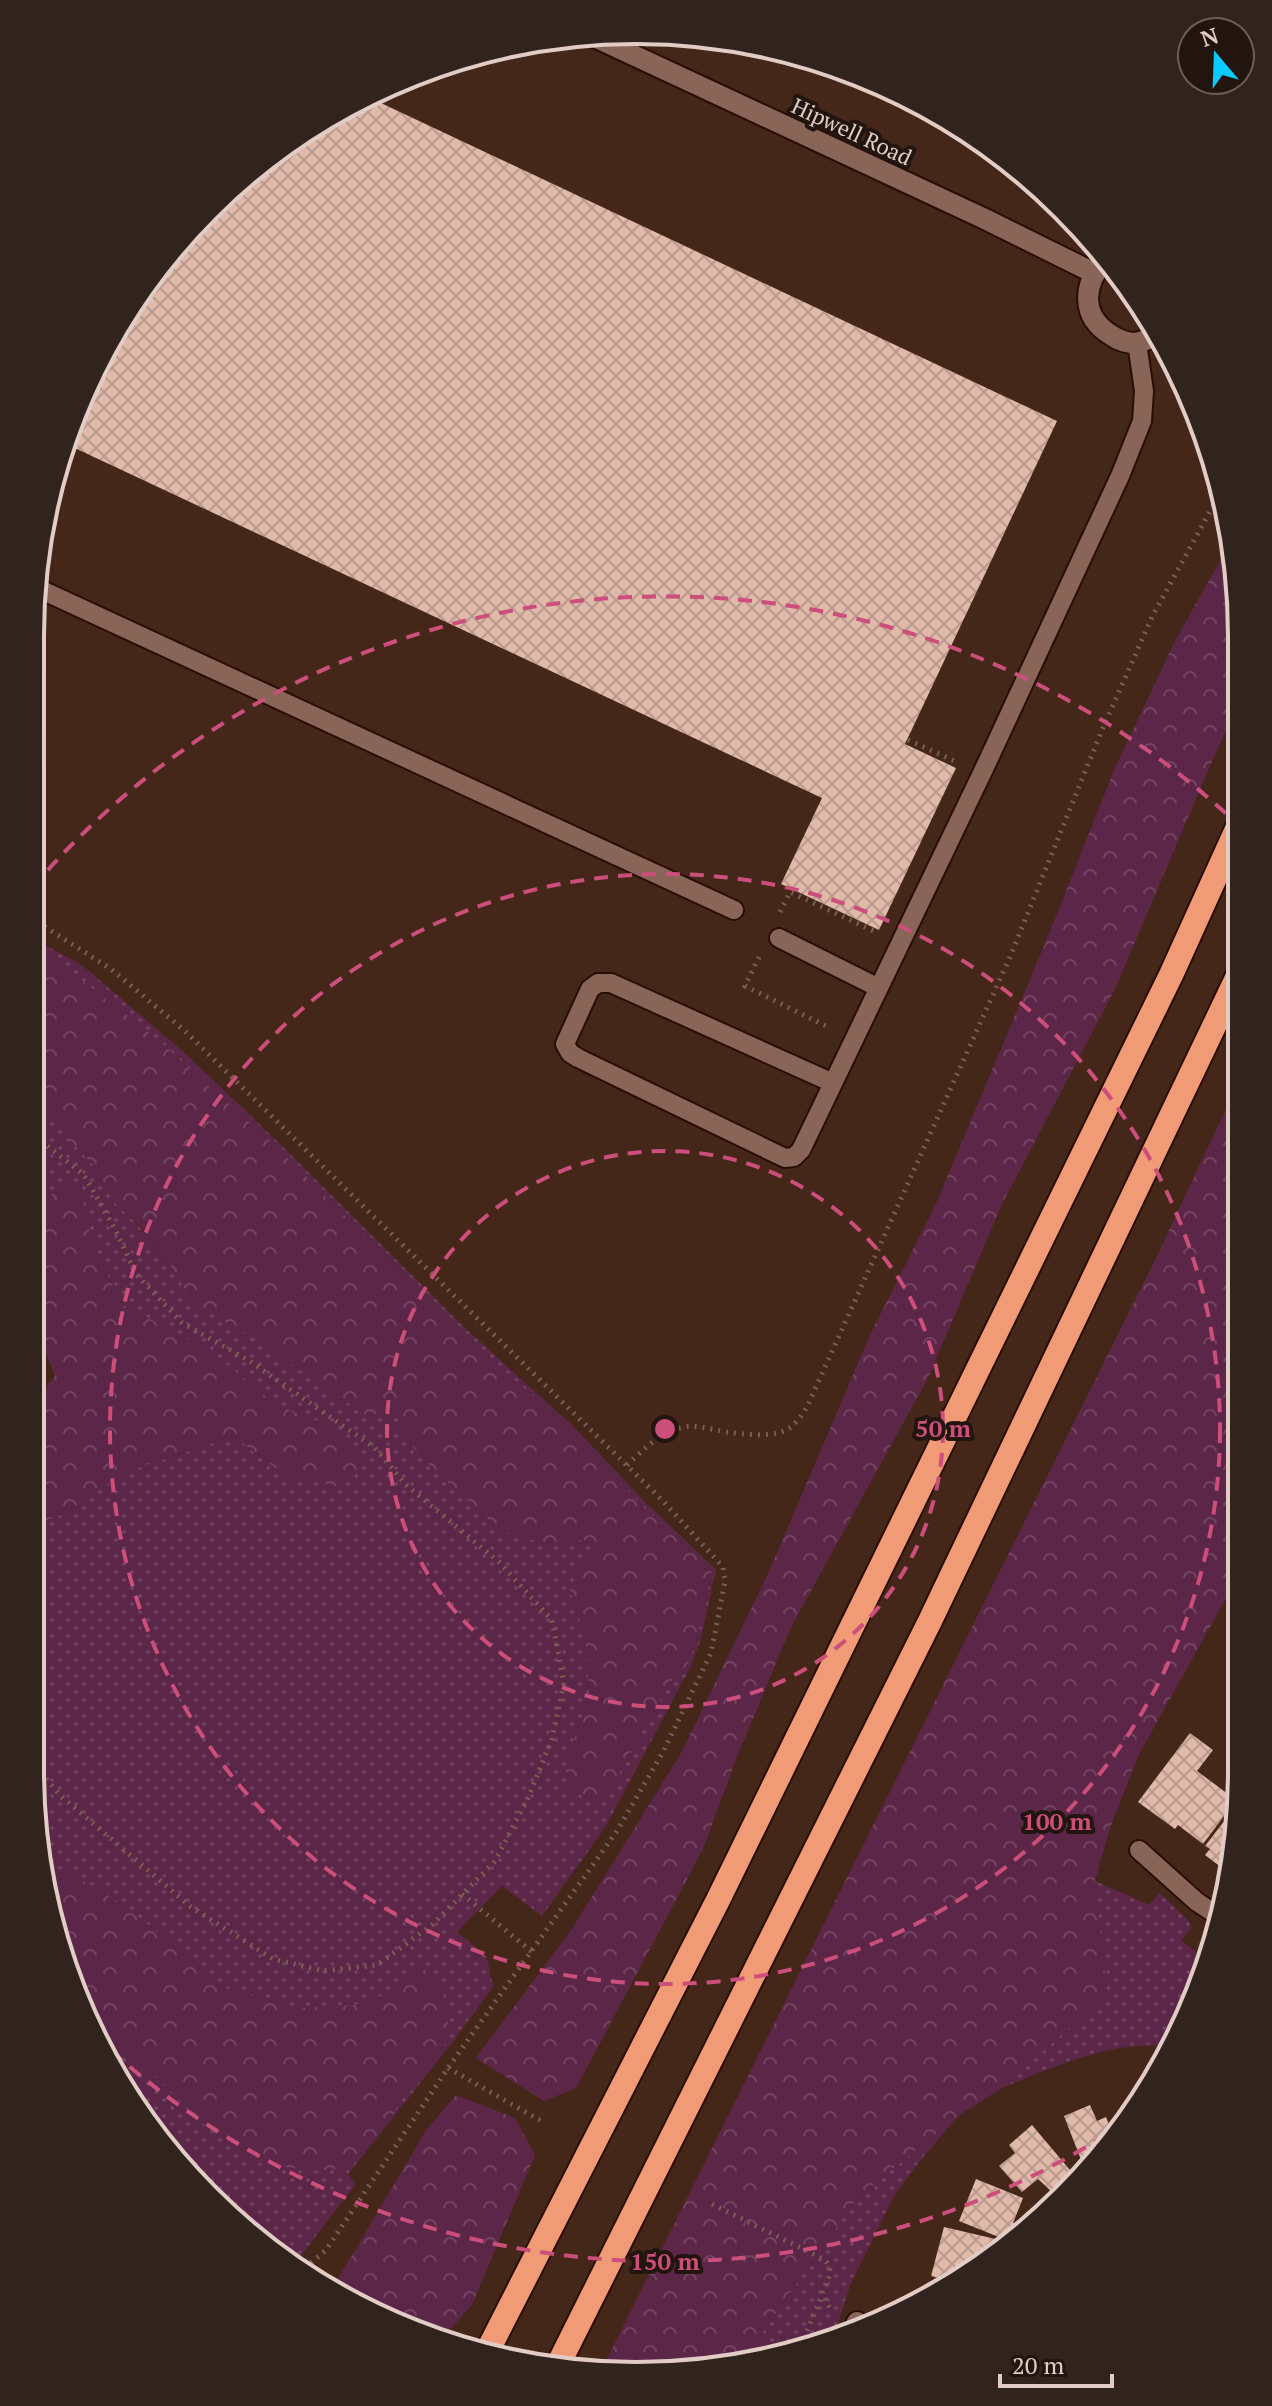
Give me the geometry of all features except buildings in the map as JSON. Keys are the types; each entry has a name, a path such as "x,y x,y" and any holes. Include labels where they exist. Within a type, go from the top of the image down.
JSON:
{"highway":[{"path":"491,2344 725,1885 1171,975 1228,849"},
{"path":"562,2357 930,1621 1228,997"}],"street":[{"name":"Hipwell Road","path":"611,45 985,219 1098,266"},
{"name":"Hipwell Road","path":"1099,268 1089,286 1088,302 1093,317 1102,330 1129,343 1137,343"},
{"path":"1137,343 1148,338"}],"lane":[{"path":"833,1083 611,983 598,983 590,989 565,1044 570,1053 578,1058 785,1158 794,1157 801,1150 879,988 1120,476 1142,421 1144,391 1137,343"},
{"path":"46,592 734,910"},
{"path":"772,942 879,988"},
{"path":"1139,1850 1211,1911"}],"path":[{"path":"627,1465 650,1444 676,1429 701,1426 725,1432 783,1432 798,1421 807,1407 1010,957 1102,730 1152,617 1213,505"},
{"path":"908,740 960,764"},
{"path":"777,919 790,892 881,934"},
{"path":"44,926 111,969 185,1031 627,1465 723,1567 722,1605 711,1653 663,1752 617,1831 448,2068 326,2250 310,2264"},
{"path":"772,942 745,986 826,1026"},
{"path":"44,1143 84,1175 136,1274 182,1323 248,1360 375,1448 405,1484 499,1562 552,1620 564,1683 552,1739 528,1798 495,1861 432,1925 377,1965 323,1971 273,1959 191,1907 62,1797 44,1777"},
{"path":"462,1894 532,1952"},
{"path":"448,2068 543,2122"},
{"path":"712,2204 825,2260 830,2266 831,2275 804,2337"},
{"path":"822,2294 828,2306 848,2323"}],"green space":[{"path":"1223,557 1227,597 1228,726 1114,991 1002,1204 928,1378 791,1627 703,1849 576,2088 544,2101 476,2058 570,1932 680,1755 768,1574 871,1333 935,1206 1115,768 1176,639"},
{"path":"44,944 83,966 187,1055 467,1330 573,1426 645,1502 716,1570 700,1642 691,1666 606,1826 542,1916 502,1886 457,1932 487,1957 493,1987 348,2174 356,2184 300,2257 246,2215 191,2160 144,2099 105,2033 209,2129 419,2074 449,2039 401,1985 366,2004 300,2008 223,1988 103,1891 52,1865 44,1770 44,1521 64,1514 128,1471 233,1436 286,1476 340,1487 325,1424 276,1405 226,1364 176,1331 123,1307 92,1241 78,1181 44,1198 44,1110 98,1170 111,1199 137,1224 170,1265 194,1304 243,1332 365,1414 397,1415 406,1438 543,1543 584,1540 593,1547 579,1567 570,1590 585,1635 590,1697 566,1761 612,1786 671,1681 688,1664 712,1570 641,1505 571,1429 461,1334 275,1145 149,1032 44,954"},
{"path":"44,954 149,1032 275,1145 461,1334 571,1429 641,1505 712,1570 688,1664 671,1681 612,1786 597,1801 566,1790 566,1761 590,1697 585,1635 570,1590 592,1546 584,1540 543,1543 501,1531 423,1459 406,1438 397,1415 365,1414 243,1332 194,1304 170,1265 138,1224 111,1199 98,1170 44,1110"},
{"path":"1228,1104 1228,1595 1138,1756 1109,1831 1095,1881 1107,1994 1002,2088 958,2116 858,2197 752,2351 675,2361 606,2361 1158,1254"},
{"path":"78,1181 92,1241 123,1307 176,1331 226,1364 276,1405 325,1424 356,1447 361,1465 354,1477 340,1487 286,1476 233,1436 128,1471 64,1514 44,1521 44,1389 55,1376 44,1347 44,1198"},
{"path":"52,1865 103,1891 223,1988 300,2008 366,2004 401,1985 421,1967 436,1981 447,2008 449,2039 419,2074 378,2136 349,2167 314,2171 262,2164 209,2129 105,2032 75,1960"},
{"path":"1095,1881 1149,1905 1160,1893 1189,1921 1191,1929 1181,1941 1199,1954 1160,2046 1108,2050 1042,2071 1002,2088 1107,1994"},
{"path":"456,2095 515,2118 535,2155 472,2305 448,2332 409,2317 337,2281 427,2129"},
{"path":"958,2116 894,2196 851,2283 837,2327 752,2351 759,2337 858,2197"}]}
